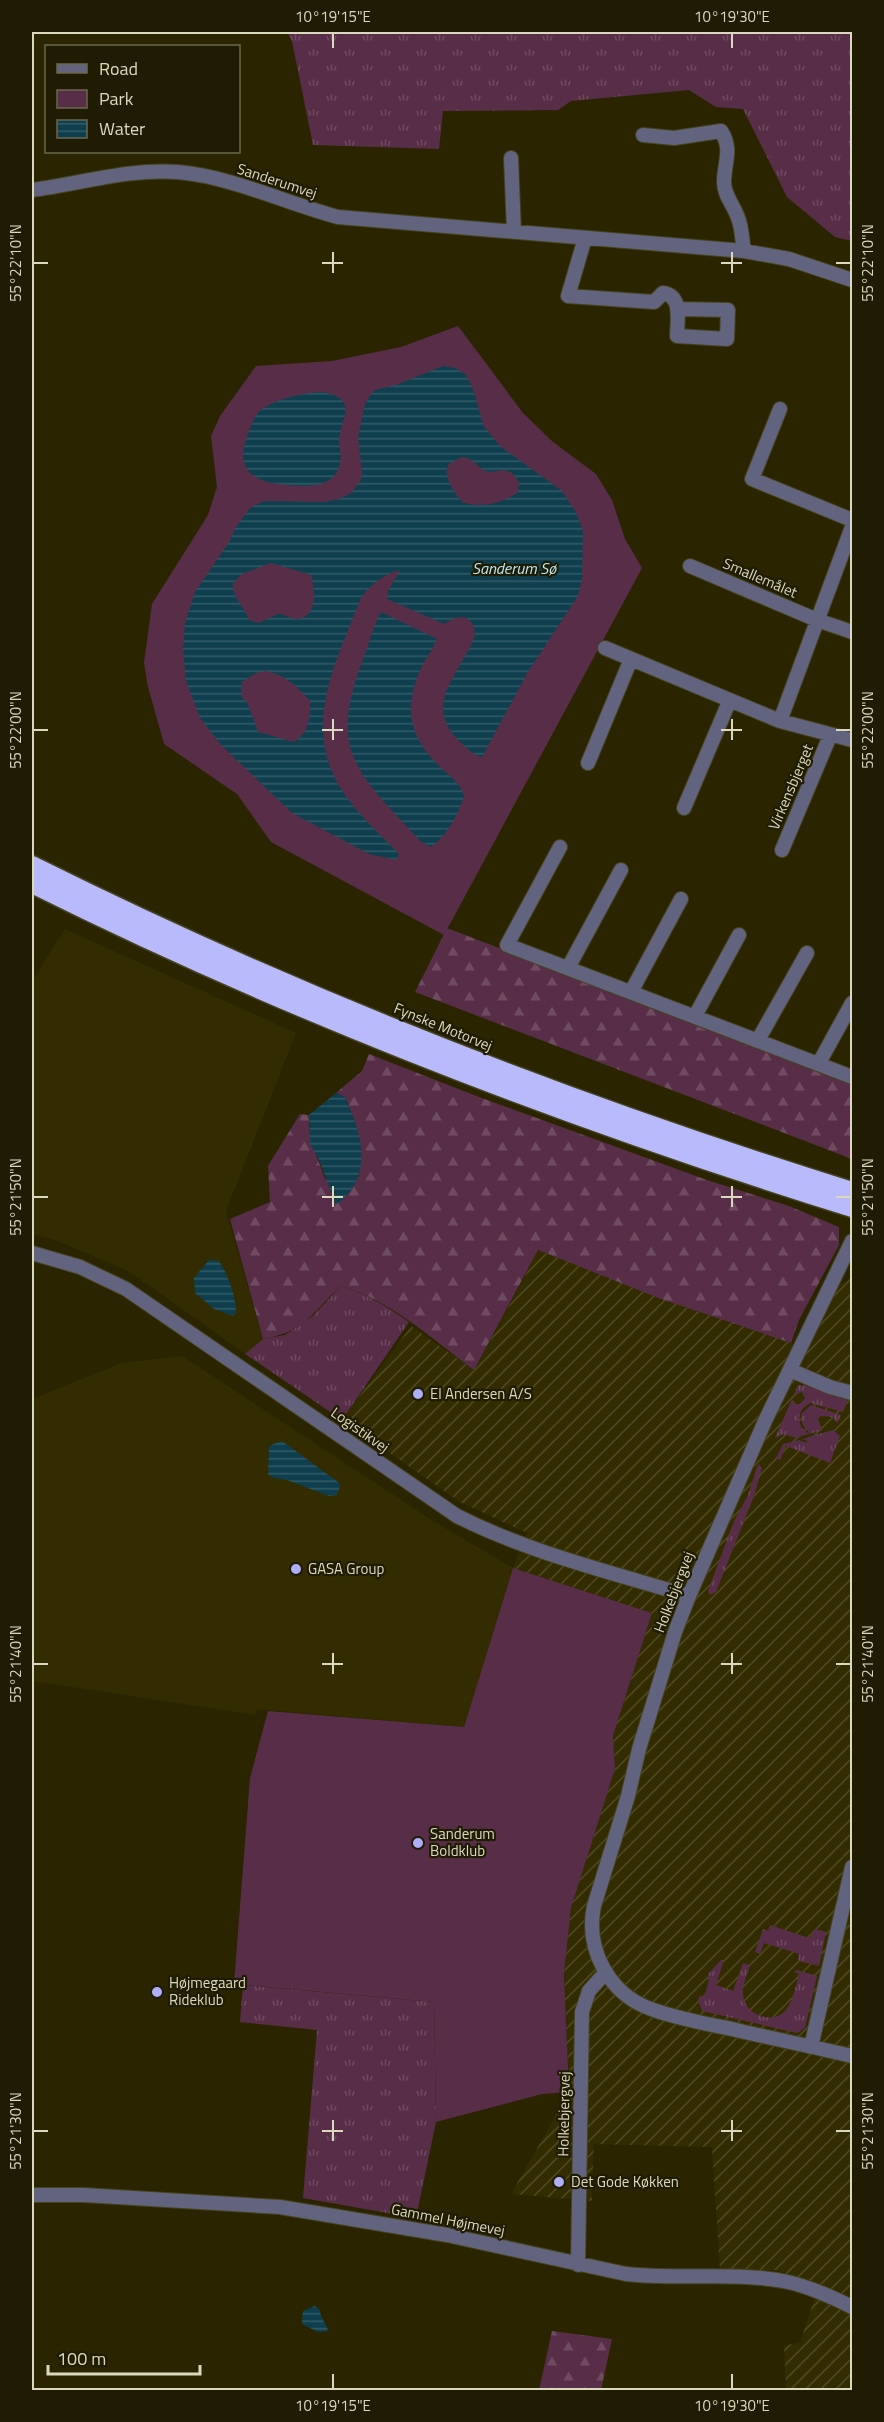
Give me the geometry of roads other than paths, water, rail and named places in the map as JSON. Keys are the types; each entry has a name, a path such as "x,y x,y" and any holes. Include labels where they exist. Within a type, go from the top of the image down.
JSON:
{"highway":[{"name":"Fynske Motorvej","path":"32,865 174,932 396,1028 601,1107 852,1191"},
{"path":"32,884 257,987 503,1088 630,1135 852,1208"}],"street":[{"path":"643,135 674,138 721,131 728,141 724,182 726,195 739,218 744,251"},
{"path":"511,158 514,232"},
{"name":"Sanderumvej","path":"33,185 145,172 178,172 247,188 303,208 338,217 387,223 744,251 789,259 852,280"},
{"path":"585,238 568,296 654,302 663,293 675,298 677,309"},
{"path":"780,409 752,479 852,520"},
{"path":"780,721 852,527"},
{"name":"Smallemålet","path":"690,566 817,620 852,632"},
{"name":"Virkensbjerget","path":"605,648 729,702 780,721 852,740"},
{"path":"588,763 631,659"},
{"path":"684,808 729,702"},
{"name":"Virkensbjerget","path":"782,850 831,736"},
{"path":"560,847 507,945 852,1077"},
{"path":"568,969 621,870"},
{"path":"631,992 681,898"},
{"path":"695,1016 739,935"},
{"path":"758,1040 807,953"},
{"path":"819,1064 852,1003"},
{"name":"Holkebjergvej","path":"850,1246 738,1480 675,1632 594,1906 593,1939 597,1956 606,1972 624,1993 650,2009 852,2056"},
{"name":"Logistikvej","path":"32,1252 80,1267 126,1289 457,1516 494,1535 525,1546 689,1596"},
{"path":"790,1370 830,1387 852,1393"},
{"path":"811,2047 852,1867"},
{"name":"Holkebjergvej","path":"578,2265 582,2012 589,1991 606,1972"},
{"name":"Gammel Højmevej","path":"32,2196 84,2195 280,2207 447,2235 578,2265 654,2277 756,2278 788,2282 825,2294 852,2307"}],"water":[{"name":"Sanderum Sø","path":"443,366 455,368 466,375 473,389 484,427 501,447 562,491 576,512 583,531 582,578 578,596 528,672 482,757 472,753 459,741 448,727 444,714 444,701 448,688 475,635 471,622 464,617 459,617 444,624 387,599 388,591 400,570 378,581 361,598 342,645 327,693 323,717 324,741 329,765 341,789 361,815 399,854 396,860 369,854 292,813 222,746 200,718 186,681 183,648 185,623 195,592 250,508 264,501 323,502 340,499 351,493 361,480 358,437 365,404 375,390 396,385","holes":["462,457 486,471 504,470 511,473 519,483 518,492 491,504 476,505 462,502 450,484 447,474 449,464","271,563 311,575 314,594 309,614 297,619 278,614 259,623 249,620 233,588 233,583 242,574","267,671 286,679 310,701 308,724 303,734 294,742 258,732 248,704 241,696 242,682 256,673"]},
{"path":"322,392 334,395 345,404 345,417 339,440 341,460 337,472 324,483 306,486 267,482 252,474 247,469 243,454 250,427 259,412 282,399"},
{"path":"381,612 437,639 416,682 412,695 412,720 420,743 457,783 464,796 451,824 431,847 420,841 366,779 355,761 349,741 348,718 352,692"},
{"path":"336,1093 345,1097 351,1111 362,1154 356,1181 348,1194 336,1205 319,1160 310,1144 309,1115"},
{"path":"209,1260 219,1261 228,1279 236,1307 236,1313 233,1316 214,1309 195,1293 194,1278"},
{"path":"282,1441 338,1482 340,1486 337,1495 329,1496 268,1474 269,1446"},
{"path":"315,2306 320,2310 328,2331 318,2332 302,2324 303,2311"}],"place":[{"name":"El Andersen A/S","path":"418,1394"},
{"name":"GASA Group","path":"296,1569"},
{"name":"Sanderum Boldklub","path":"418,1843"},
{"name":"Højmegaard Rideklub","path":"157,1992"},
{"name":"Det Gode Køkken","path":"559,2182"}]}
